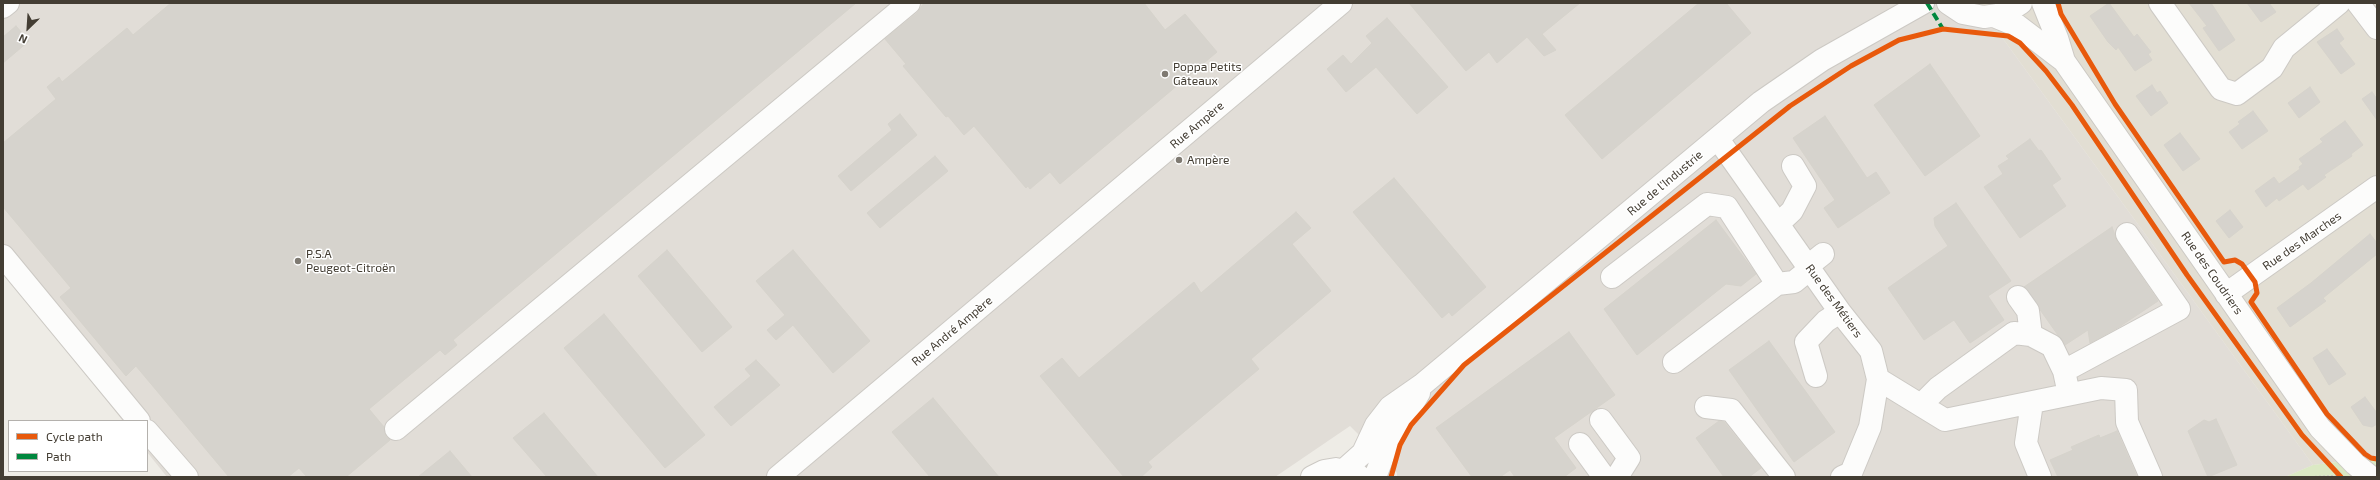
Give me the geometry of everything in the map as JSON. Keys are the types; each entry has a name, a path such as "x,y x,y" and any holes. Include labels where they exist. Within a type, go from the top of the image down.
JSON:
{"street":[{"path":"396,429 909,3"},
{"name":"Rue Ampère","path":"1126,184 1341,3"},
{"name":"Rue de l'Industrie","path":"1352,473 1382,416 1423,384 1761,102 1792,80 1923,3"},
{"path":"1948,3 1963,13 1984,17 2004,14 2021,3"},
{"name":"Rue des Coudriers","path":"2043,3 2057,38 2064,61 2320,428 2355,464 2371,477"},
{"path":"2160,3 2221,89 2237,94 2272,68 2284,48 2339,3"},
{"path":"2358,3 2377,28"},
{"name":"Rue des Coudriers","path":"1994,16 2018,26 2064,61"},
{"name":"Rue des Métiers","path":"1718,139 1778,224 1817,266 1840,312 1871,351 1878,378 1870,427 1851,473 1842,477"},
{"path":"1778,224 1792,211 1805,186 1793,166"},
{"name":"Rue André Ampère","path":"778,477 1126,184"},
{"name":"Rue des Marches","path":"2226,294 2377,187"},
{"path":"1612,276 1707,204 1727,207 1777,284"},
{"path":"2064,370 2179,309 2127,234"},
{"path":"3,256 138,420"},
{"path":"1674,362 1777,284 1794,282 1817,266"},
{"path":"2018,297 2028,311 2030,335"},
{"path":"1816,376 1806,342 1826,321 1840,312"},
{"path":"1921,405 1938,388 2014,333 2030,335 2052,346 2064,370 2072,395"},
{"path":"1878,378 1945,420 2101,388 2126,390 2127,422 2151,477"},
{"name":"Rue de l'Industrie","path":"1375,477 1386,449 1423,384"},
{"path":"2032,403 2026,443 2040,477"},
{"path":"1706,406 1731,410 1784,477"},
{"path":"1601,420 1629,458 1617,477"},
{"path":"148,432 187,477"},
{"path":"1580,444 1604,477"},
{"path":"1312,477 1328,470 1352,473"}],"path":[{"path":"2315,477 2339,476"}],"shaded area":[{"path":"3,3 1977,3 2313,465 2285,477 1397,477 1397,473 1350,426 1275,477 167,477 148,453 148,420 122,420 3,270"},
{"path":"1977,3 2377,3 2377,457 2313,465"}],"green space":[{"path":"2377,457 2377,477 2285,477 2313,465"}],"building":[{"name":"P.S.A Peugeot-Citroën","path":"171,3 856,3 453,340 457,345 445,355 440,350 369,409 384,427 386,437 390,440 346,477 307,477 299,468 288,477 229,477 136,366 126,376 60,297 71,288 3,207 3,143 56,99 47,87 59,77 62,82 127,28 133,35"},
{"path":"924,3 1144,3 1165,30 1185,14 1217,52 1060,184 1050,172 1030,189 1028,186 1026,188 974,126 964,135 948,116 946,117 903,66 906,64 885,39 917,13"},
{"path":"1409,3 1580,3 1542,34 1556,50 1544,56 1527,37 1497,63 1489,52 1466,71"},
{"path":"1699,3 1726,3 1751,33 1602,159 1565,115"},
{"path":"2109,3 2134,37 2137,34 2151,52 2148,54 2152,60 2135,71 2118,47 2116,50 2108,42 2090,16"},
{"path":"2189,3 2211,3 2235,40 2219,51 2203,28 2207,26"},
{"path":"2247,3 2269,3 2276,12 2261,22"},
{"path":"1387,18 1448,87 1417,114 1376,67 1346,92 1327,69 1343,55 1351,64 1372,43 1366,36"},
{"path":"16,26 29,41 3,63 3,37"},
{"path":"2337,29 2344,39 2339,43 2355,64 2341,74 2317,42"},
{"path":"1930,64 1980,136 1925,176 1874,105"},
{"path":"2152,85 2157,93 2160,91 2168,103 2151,116 2136,96"},
{"path":"2310,87 2320,102 2299,118 2288,103"},
{"path":"2372,92 2377,99 2377,120 2362,99"},
{"path":"2253,111 2268,131 2242,149 2229,132 2240,124 2238,122"},
{"path":"900,114 917,135 851,191 838,176 892,130 888,124"},
{"path":"1825,116 1867,178 1876,172 1890,193 1838,228 1824,208 1835,200 1793,138"},
{"path":"2345,121 2363,145 2351,154 2352,156 2324,175 2326,177 2308,190 2303,184 2279,201 2277,198 2266,207 2255,191 2274,177 2279,184 2300,169 2299,167 2303,164 2299,159 2323,142 2320,139"},
{"path":"2180,133 2200,159 2183,171 2164,145"},
{"path":"2030,139 2039,151 2041,150 2061,179 2052,185 2066,206 2020,238 1984,187 2003,174 1998,166 2009,159 2006,156"},
{"path":"935,156 948,171 880,228 867,213"},
{"path":"1394,178 1486,287 1452,316 1449,312 1442,318 1353,212"},
{"path":"1956,203 2011,281 1988,296 2004,320 1970,343 1954,320 1924,340 1888,288 1948,246 1935,226 1934,218"},
{"path":"2230,210 2243,227 2229,238 2216,221"},
{"path":"1296,212 1311,228 1292,244 1331,291 1251,359 1259,369 1148,462 1152,467 1141,477 1124,477 1040,376 1062,358 1079,378 1194,282 1201,293"},
{"path":"1716,220 1756,274 1741,286 1726,284 1637,355 1604,309"},
{"path":"2112,227 2117,241 2158,301 2119,327 2090,343 2088,330 2065,345 2024,287"},
{"path":"2370,234 2377,243 2377,254 2323,298 2326,301 2290,327 2277,308 2311,283"},
{"path":"667,250 732,327 702,352 638,276"},
{"path":"793,250 870,341 833,373 793,325 776,340 767,330 785,315 756,281"},
{"path":"604,314 705,435 665,468 564,348"},
{"path":"1569,332 1615,395 1554,438 1576,468 1564,477 1515,477 1510,470 1500,477 1472,477 1436,428"},
{"path":"1769,341 1835,432 1794,462 1729,370"},
{"path":"2327,349 2346,374 2329,385 2313,358"},
{"path":"756,360 780,385 731,426 714,407 751,376 745,369"},
{"path":"2365,397 2377,413 2377,424 2372,427 2363,425 2351,407"},
{"path":"933,398 999,477 930,477 892,432"},
{"path":"544,413 598,477 547,477 513,438"},
{"path":"2216,419 2237,465 2208,477 2188,431 2204,420 2209,422"},
{"path":"1719,421 1724,422 1761,468 1749,477 1724,477 1696,438"},
{"path":"2117,431 2137,477 2058,477 2050,460 2073,450 2071,447 2099,435 2100,438"},
{"path":"450,451 472,477 418,477"}],"marked path":[{"path":"1927,3 1943,29"}],"cycle path":[{"path":"2058,3 2061,14 2115,104 2224,262 2235,260 2242,264 2255,282 2257,293 2251,302 2327,414 2365,454 2371,458 2377,459"},
{"path":"1391,477 1400,445 1411,425 1464,365 1790,106 1851,66 1899,40 1943,29 2008,36 2020,43 2046,71 2072,105 2187,275 2302,435 2341,477"}],"place":[{"name":"Poppa Petits Gâteaux","path":"1165,74"},
{"name":"Ampère","path":"1179,160"},
{"name":"P.S.A Peugeot-Citroën","path":"298,261"}]}
